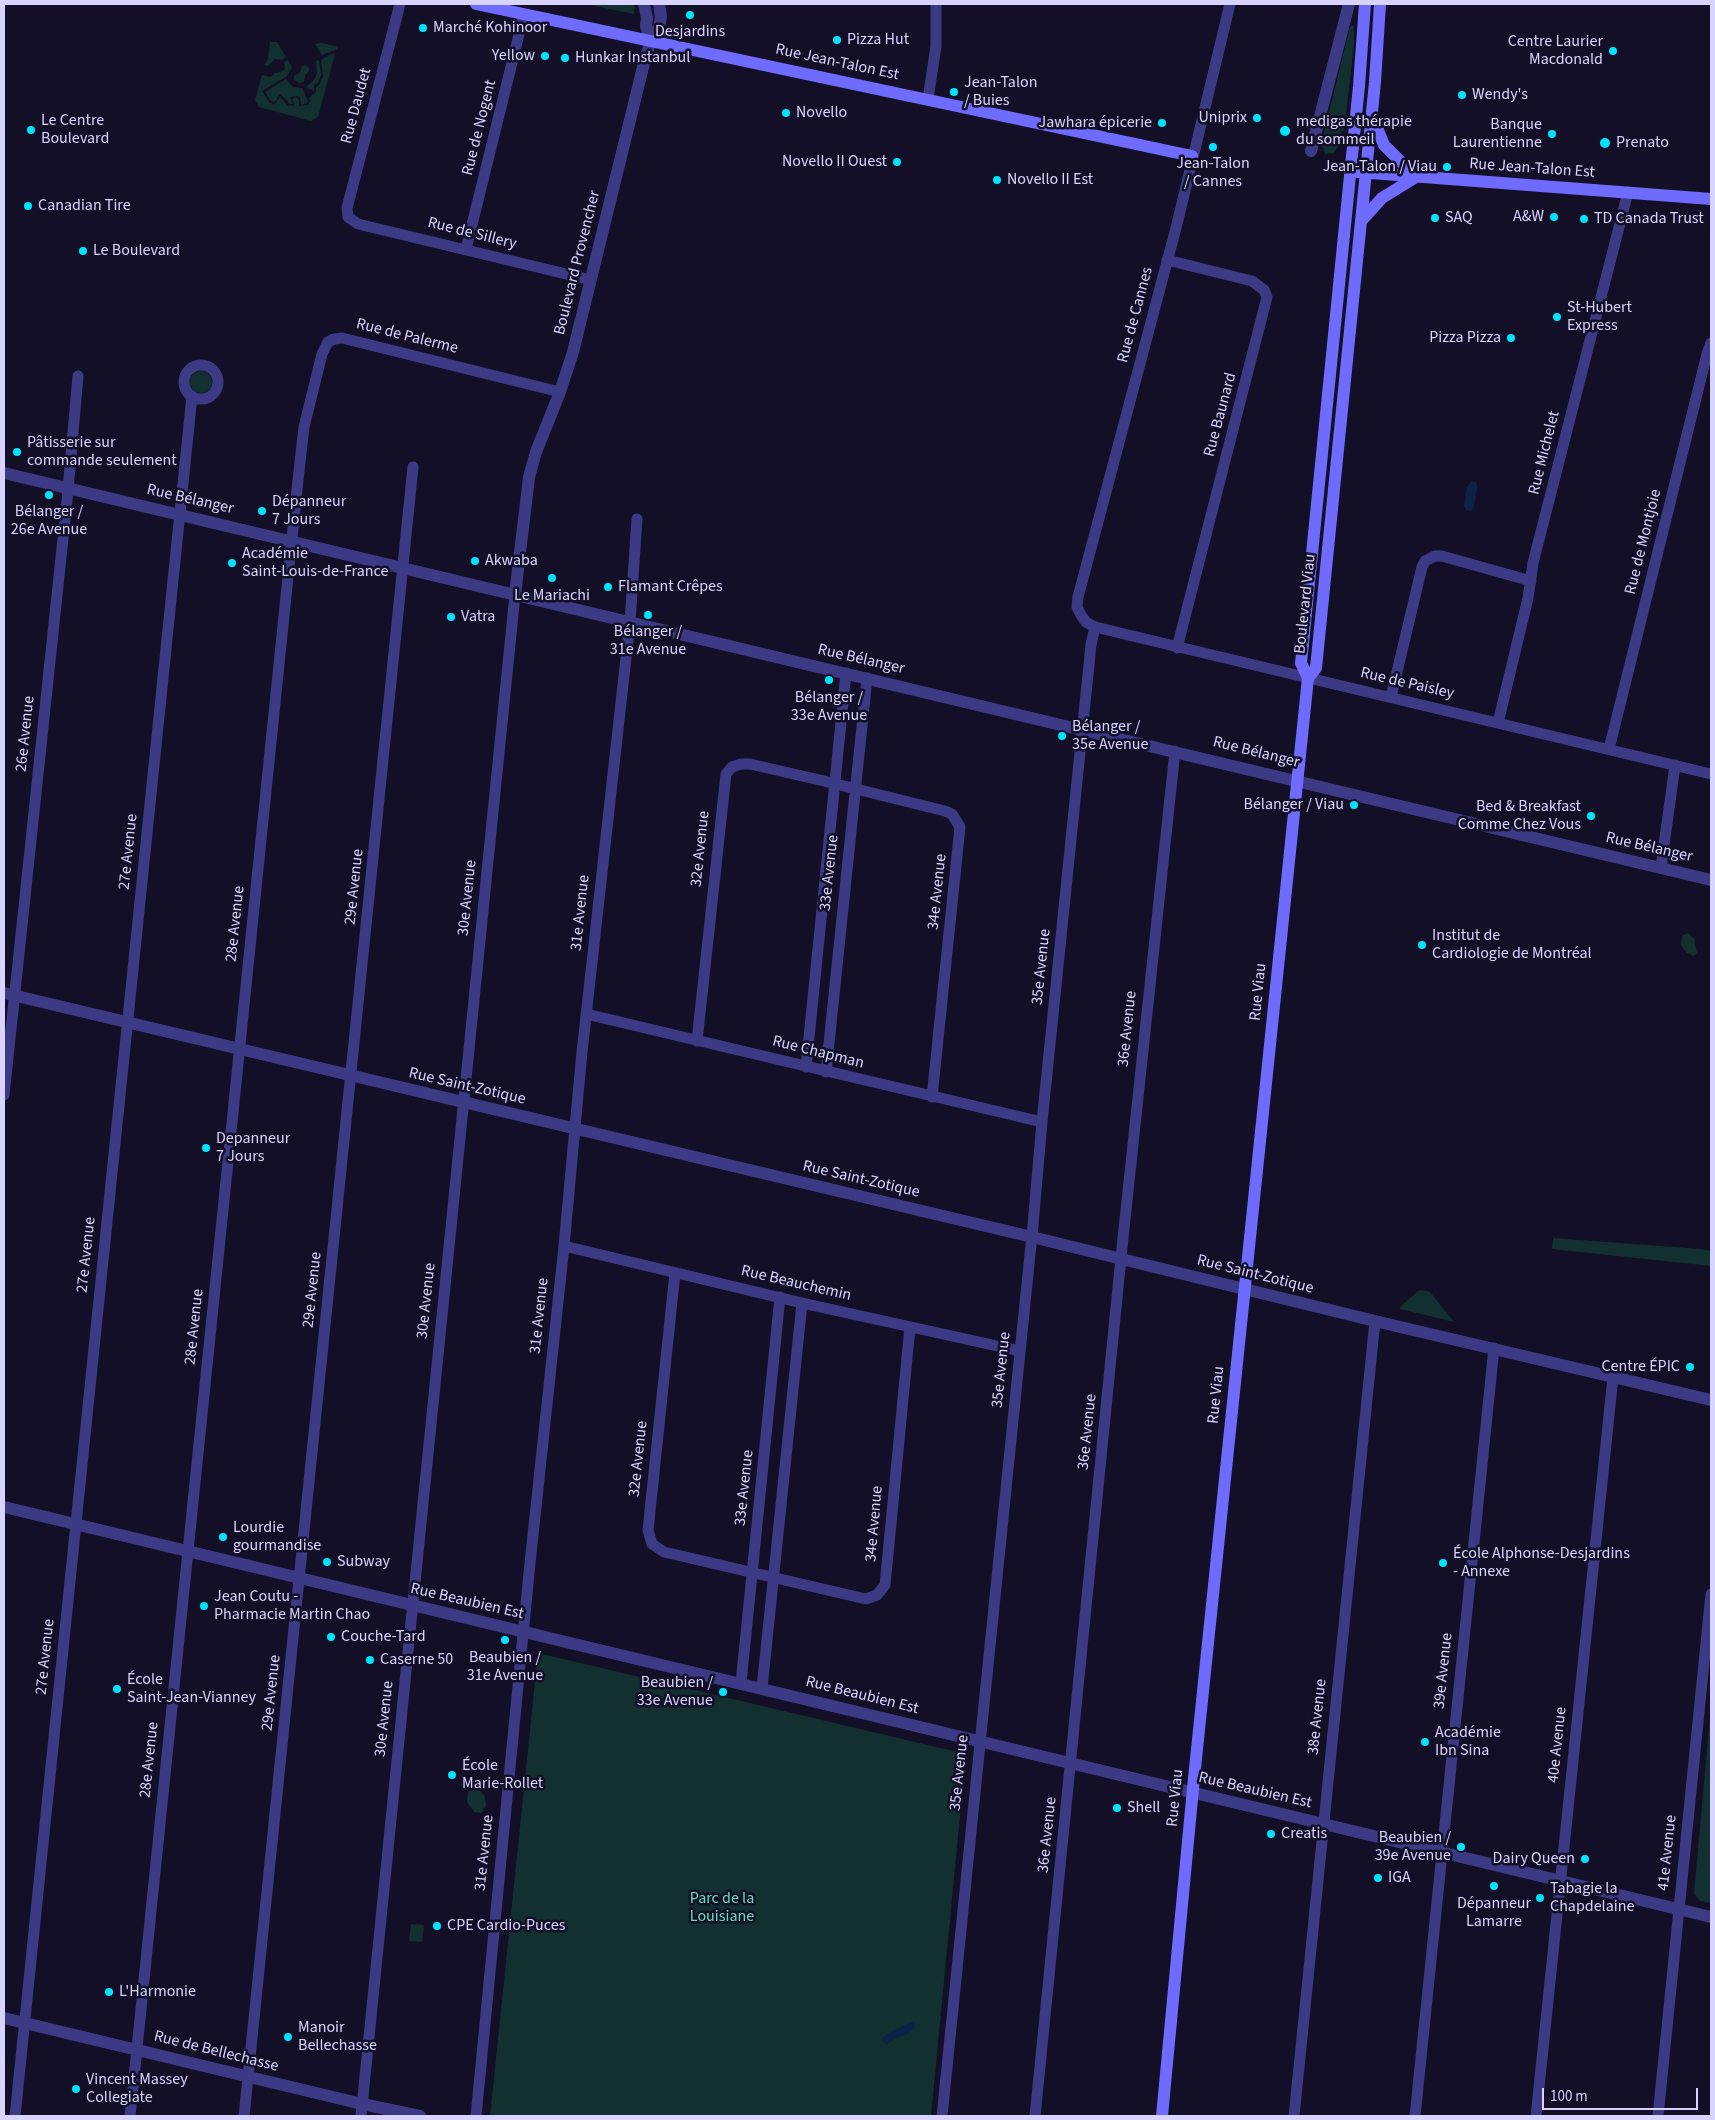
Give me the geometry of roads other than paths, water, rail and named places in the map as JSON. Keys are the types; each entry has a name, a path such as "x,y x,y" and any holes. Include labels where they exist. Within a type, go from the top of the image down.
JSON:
{"main road":[{"name":"Rue Jean-Talon Est","path":"476,4 1192,156"},
{"name":"Boulevard Viau","path":"1364,4 1364,26 1301,663 1308,678 1316,668 1362,220 1379,37 1380,4"},
{"path":"1362,220 1382,198 1416,177 1384,145 1372,116"},
{"name":"Rue Jean-Talon Est","path":"1350,172 1711,199"},
{"name":"Rue Viau","path":"1162,2116 1244,1288 1308,678"}],"street":[{"name":"Rue Daudet","path":"348,218 346,208 400,4"},
{"name":"Boulevard Provencher","path":"644,4 648,18 646,26 651,41"},
{"name":"Boulevard Provencher","path":"526,489 536,452 560,392 573,352 651,41 660,28 659,4"},
{"path":"928,99 936,46 936,4"},
{"name":"Rue de Cannes","path":"1095,627 1086,622 1079,611 1078,597 1167,260 1230,4"},
{"path":"1311,151 1349,4"},
{"name":"Rue de Nogent","path":"466,249 524,14"},
{"path":"1344,19 1350,14 1358,15 1364,26"},
{"name":"Rue Michelet","path":"1498,722 1528,598 1534,563 1628,192"},
{"name":"Rue de Sillery","path":"348,218 358,224 591,280"},
{"name":"Rue Baunard","path":"1167,260 1252,280 1264,290 1266,297 1177,648"},
{"name":"Rue de Palerme","path":"291,541 304,427 322,354 331,340 346,339 560,392"},
{"name":"Rue de Montjoie","path":"1609,749 1706,354 1711,343"},
{"name":"26e Avenue","path":"4,1095 9,994 68,488 78,376"},
{"name":"27e Avenue","path":"15,2116 192,396"},
{"name":"29e Avenue","path":"244,2116 413,466"},
{"name":"Rue Bélanger","path":"4,473 1175,750 1711,880"},
{"name":"30e Avenue","path":"362,2110 526,489"},
{"name":"31e Avenue","path":"476,2116 586,1014 630,622 637,519"},
{"name":"28e Avenue","path":"130,2116 291,541"},
{"path":"1391,698 1425,561 1436,556 1442,556 1531,581"},
{"name":"Rue de Paisley","path":"1095,627 1711,774"},
{"name":"35e Avenue","path":"942,2116 1091,644 1095,627"},
{"name":"33e Avenue","path":"806,1067 846,673"},
{"name":"33e Avenue","path":"826,1072 867,678"},
{"name":"36e Avenue","path":"1035,2116 1121,1260 1175,750"},
{"name":"32e Avenue","path":"697,1040 726,774 732,767 750,764 834,784"},
{"path":"1661,867 1675,765"},
{"name":"34e Avenue","path":"834,784 945,811 952,814 960,827 932,1097"},
{"name":"Rue Saint-Zotique","path":"9,994 575,1130 1032,1237 1375,1322 1494,1348 1711,1400"},
{"name":"Rue Chapman","path":"586,1014 1042,1122"},
{"name":"Rue Beauchemin","path":"564,1246 802,1303 1020,1351"},
{"name":"32e Avenue","path":"674,1273 648,1530 652,1544 664,1552 753,1571"},
{"name":"33e Avenue","path":"741,1683 780,1297"},
{"path":"762,1688 802,1303"},
{"name":"38e Avenue","path":"1294,2116 1375,1322"},
{"name":"34e Avenue","path":"753,1571 866,1599 877,1595 885,1585 910,1327"},
{"name":"39e Avenue","path":"1415,2116 1494,1348"},
{"name":"40e Avenue","path":"1536,2116 1613,1377"},
{"name":"Rue Beaubien Est","path":"4,1507 1711,1917"},
{"name":"41e Avenue","path":"1658,2116 1711,1594"},
{"name":"Rue de Bellechasse","path":"4,2018 248,2077 362,2110 420,2116"}],"water":[{"path":"1471,481 1476,482 1477,488 1474,507 1471,511 1466,510 1464,506 1467,487"},
{"path":"912,2022 915,2024 915,2027 908,2034 896,2038 886,2045 881,2039 889,2033"}],"place":[{"name":"Desjardins","path":"690,15"},
{"name":"Marché Kohinoor","path":"423,28"},
{"name":"Pizza Hut","path":"837,40"},
{"name":"Centre Laurier Macdonald","path":"1613,51"},
{"name":"Yellow","path":"545,56"},
{"name":"Hunkar Instanbul","path":"565,58"},
{"name":"Jean-Talon / Buies","path":"954,92"},
{"name":"Wendy's","path":"1462,95"},
{"name":"Novello","path":"786,113"},
{"name":"Uniprix","path":"1257,118"},
{"name":"Jawhara épicerie","path":"1162,123"},
{"name":"Le Centre Boulevard","path":"31,130"},
{"name":"medigas thérapie du sommeil","path":"1285,131"},
{"name":"Banque Laurentienne","path":"1552,134"},
{"name":"Prenato","path":"1605,143"},
{"name":"Jean-Talon / Cannes","path":"1213,147"},
{"name":"Novello II Ouest","path":"897,162"},
{"name":"Jean-Talon / Viau","path":"1447,167"},
{"name":"Novello II Est","path":"997,180"},
{"name":"Canadian Tire","path":"28,206"},
{"name":"A&W","path":"1554,217"},
{"name":"SAQ","path":"1435,218"},
{"name":"TD Canada Trust","path":"1584,219"},
{"name":"Le Boulevard","path":"83,251"},
{"name":"St-Hubert Express","path":"1557,317"},
{"name":"Pizza Pizza","path":"1511,338"},
{"name":"Pâtisserie sur commande seulement","path":"17,452"},
{"name":"Bélanger / 26e Avenue","path":"49,495"},
{"name":"Dépanneur 7 Jours","path":"262,511"},
{"name":"Akwaba","path":"475,561"},
{"name":"Académie Saint-Louis-de-France","path":"232,563"},
{"name":"Le Mariachi","path":"552,578"},
{"name":"Flamant Crêpes","path":"608,587"},
{"name":"Bélanger / 31e Avenue","path":"648,615"},
{"name":"Vatra","path":"451,617"},
{"name":"Bélanger / 33e Avenue","path":"829,680"},
{"name":"Bélanger / 35e Avenue","path":"1062,736"},
{"name":"Bélanger / Viau","path":"1354,805"},
{"name":"Bed & Breakfast Comme Chez Vous","path":"1591,816"},
{"name":"Institut de Cardiologie de Montréal","path":"1422,945"},
{"name":"Depanneur 7 Jours","path":"206,1148"},
{"name":"Centre ÉPIC","path":"1690,1367"},
{"name":"Lourdie gourmandise","path":"223,1537"},
{"name":"Subway","path":"327,1562"},
{"name":"École Alphonse-Desjardins - Annexe","path":"1443,1563"},
{"name":"Jean Coutu - Pharmacie Martin Chao","path":"204,1606"},
{"name":"Couche-Tard","path":"331,1637"},
{"name":"Beaubien / 31e Avenue","path":"505,1640"},
{"name":"Caserne 50","path":"370,1660"},
{"name":"École Saint-Jean-Vianney","path":"117,1689"},
{"name":"Beaubien / 33e Avenue","path":"723,1692"},
{"name":"Académie Ibn Sina","path":"1425,1742"},
{"name":"École Marie-Rollet","path":"452,1775"},
{"name":"Shell","path":"1117,1808"},
{"name":"Creatis","path":"1271,1834"},
{"name":"Beaubien / 39e Avenue","path":"1461,1847"},
{"name":"Dairy Queen","path":"1585,1859"},
{"name":"IGA","path":"1378,1878"},
{"name":"Dépanneur Lamarre","path":"1494,1886"},
{"name":"Tabagie la Chapdelaine","path":"1540,1898"},
{"name":"CPE Cardio-Puces","path":"437,1926"},
{"name":"L'Harmonie","path":"109,1992"},
{"name":"Manoir Bellechasse","path":"288,2037"},
{"name":"Vincent Massey Collegiate","path":"76,2089"}],"park label":[{"name":"Parc de la Louisiane","path":"722,1908"}]}
